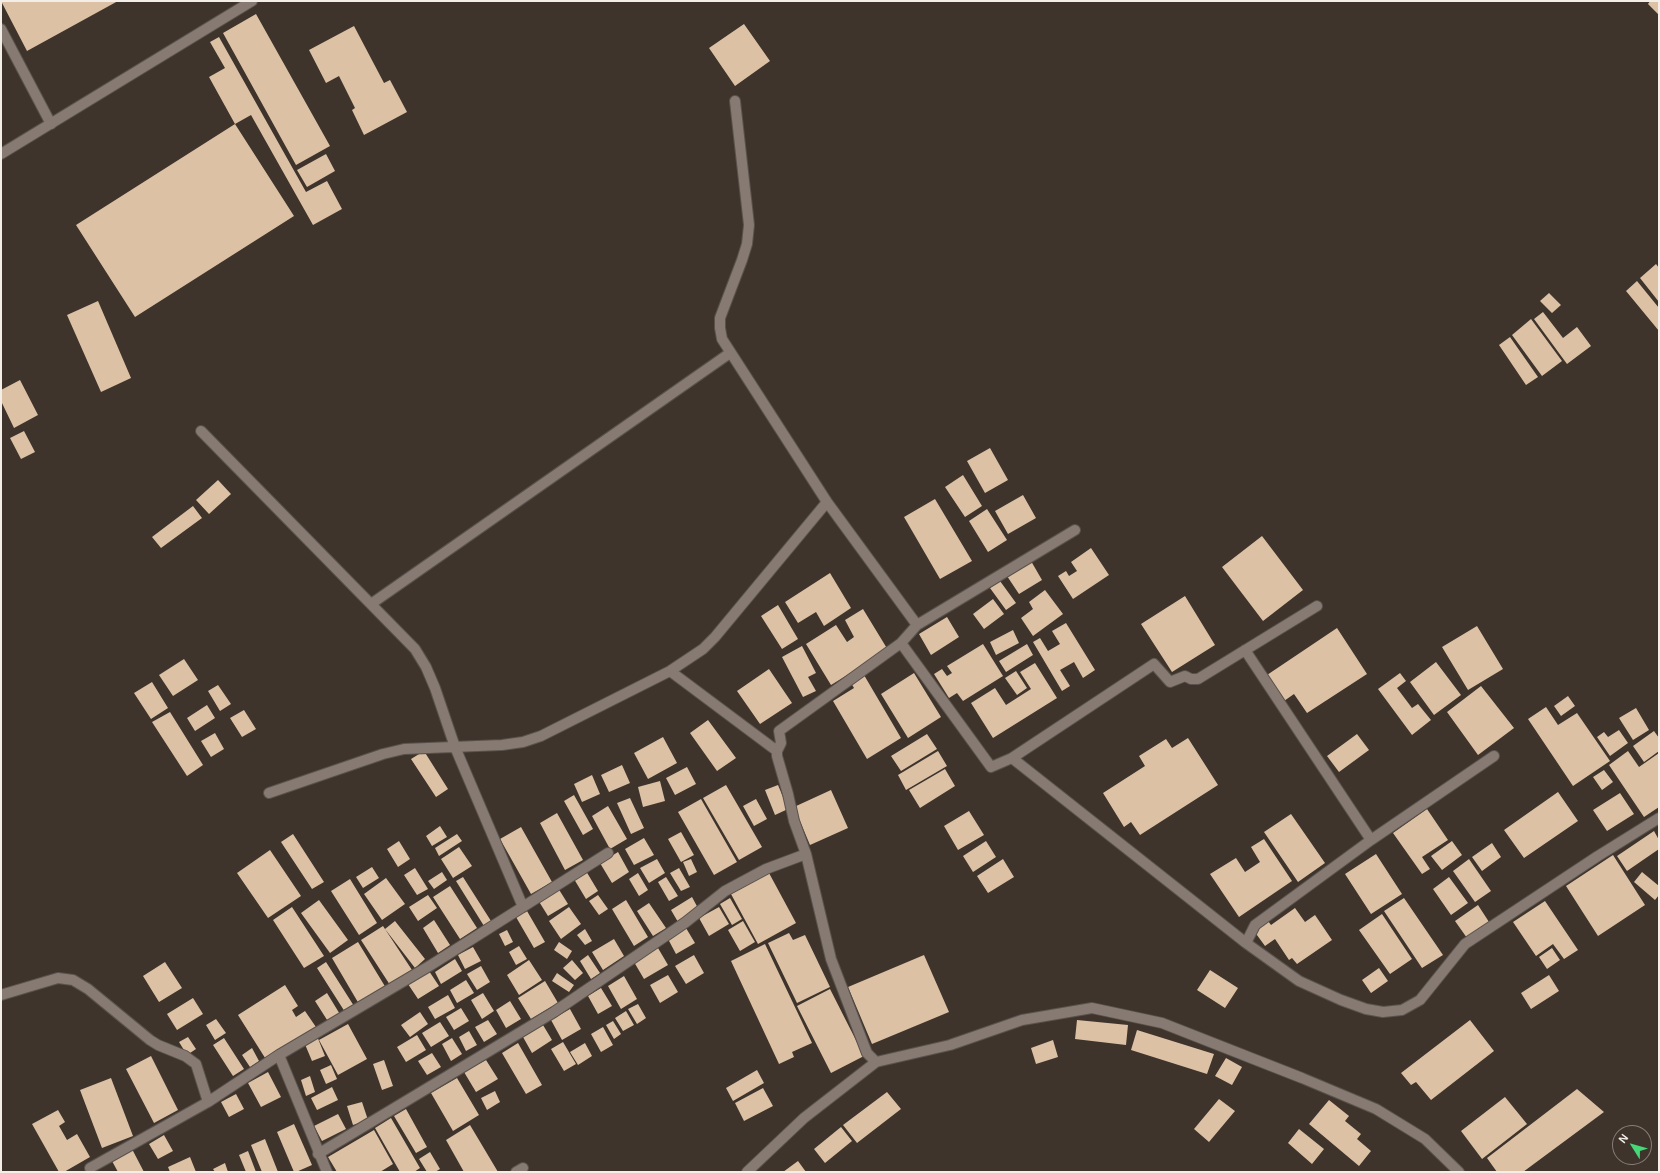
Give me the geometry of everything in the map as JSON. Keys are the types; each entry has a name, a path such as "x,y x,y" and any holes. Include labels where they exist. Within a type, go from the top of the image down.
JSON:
{"street":[{"path":"1,154 252,1"},
{"path":"1,29 51,124"},
{"path":"735,101 749,225 747,244 720,318 722,339 827,502 917,625"},
{"path":"371,604 730,353"},
{"path":"201,430 415,649 426,667 435,688 455,747 523,907"},
{"path":"269,793 383,754 404,749 502,745 523,742 541,736 670,671 702,649 714,637 827,502"},
{"path":"876,1062 867,1053 831,959 806,854 794,821 777,756 780,743 779,731 901,643 917,625 1075,530"},
{"path":"901,643 991,767 1012,758 1154,664 1170,682 1185,676 1191,679 1198,679 1316,606"},
{"path":"1245,650 1371,840"},
{"path":"670,671 777,751"},
{"path":"1246,943 1255,925 1371,840 1494,756"},
{"path":"1012,758 1246,943 1299,981 1341,1000 1366,1009 1383,1012 1402,1010 1420,1000 1465,944 1598,856 1659,818"},
{"path":"90,1168 208,1102 279,1055 385,993 608,853"},
{"path":"318,1154 554,1012 686,922 725,891 766,869 806,854"},
{"path":"1,995 58,978 73,980 88,989 150,1040 158,1045 185,1056 196,1064 208,1102"},
{"path":"748,1172 804,1118 876,1062 950,1045 1022,1020 1092,1008 1162,1023 1376,1109 1425,1139 1459,1172"},
{"path":"279,1055 318,1154 327,1172"}],"building":[{"path":"1,1 118,1 27,51"},
{"path":"1650,1 1659,1 1659,15 1648,4"},
{"path":"256,14 330,146 296,165 223,33"},
{"path":"744,24 770,61 735,86 709,48"},
{"path":"354,26 384,83 390,80 407,112 364,135 352,110 355,108 339,76 326,83 309,50"},
{"path":"219,37 306,192 327,181 342,209 313,225 251,115 235,124 209,77 225,68 210,42"},
{"path":"235,124 294,216 135,317 76,225"},
{"path":"326,154 335,171 307,187 297,170"},
{"path":"1656,264 1659,268 1659,302 1640,278"},
{"path":"1637,281 1659,308 1659,331 1626,291"},
{"path":"1549,293 1561,305 1552,313 1540,301"},
{"path":"98,301 131,378 101,392 67,315"},
{"path":"1543,312 1563,338 1577,327 1591,346 1567,364 1534,319"},
{"path":"1531,319 1562,361 1542,376 1512,335"},
{"path":"1510,337 1538,377 1526,385 1499,345"},
{"path":"20,380 38,415 14,428 1,401 1,390"},
{"path":"24,431 35,452 21,459 10,438"},
{"path":"990,448 1008,480 985,493 967,461"},
{"path":"963,475 982,506 965,517 945,487"},
{"path":"218,480 231,494 209,514 196,500"},
{"path":"1023,495 1036,518 1008,534 995,511"},
{"path":"935,499 972,561 940,579 904,517"},
{"path":"193,506 202,518 161,548 152,537"},
{"path":"987,509 1007,540 988,552 969,521"},
{"path":"1262,536 1303,590 1263,621 1222,567"},
{"path":"1091,548 1109,575 1073,599 1058,576 1066,571 1069,576 1077,571 1071,562"},
{"path":"1031,561 1042,580 1019,594 1007,576"},
{"path":"830,573 851,608 824,626 816,612 798,623 785,602"},
{"path":"1000,581 1016,603 1006,610 990,588"},
{"path":"1045,590 1063,614 1033,636 1021,618 1033,609 1029,602"},
{"path":"1185,596 1215,645 1172,672 1141,624"},
{"path":"993,599 1004,614 984,629 973,614"},
{"path":"778,605 798,639 782,649 761,616"},
{"path":"863,609 888,650 831,685 806,644 836,625 847,642 854,637 845,620"},
{"path":"947,617 959,637 931,655 919,634"},
{"path":"1066,623 1095,670 1083,678 1074,662 1060,670 1070,686 1062,691 1033,642 1040,638 1048,651 1060,644 1052,631"},
{"path":"1477,626 1503,669 1468,690 1442,647"},
{"path":"1337,628 1367,674 1307,713 1294,694 1284,701 1267,675"},
{"path":"1013,630 1019,643 996,655 990,642"},
{"path":"983,644 1003,676 963,701 957,693 949,698 934,674 942,669 947,676 952,673 947,666"},
{"path":"1027,644 1033,655 1006,672 999,661"},
{"path":"802,646 816,673 808,677 816,691 803,697 782,657"},
{"path":"184,659 198,680 173,696 159,675"},
{"path":"1436,662 1461,695 1434,715 1410,682"},
{"path":"1035,663 1057,698 993,738 971,703 995,688 1006,705 1031,689 1020,672"},
{"path":"769,669 792,703 760,724 737,691"},
{"path":"1016,671 1027,688 1017,695 1005,678"},
{"path":"914,673 941,717 908,738 881,694"},
{"path":"1400,673 1406,681 1397,688 1412,708 1418,704 1431,720 1412,735 1378,689"},
{"path":"864,675 901,738 867,759 833,701 854,688 851,683"},
{"path":"152,682 168,708 151,719 134,693"},
{"path":"218,685 231,704 220,711 208,691"},
{"path":"1481,686 1514,728 1478,755 1447,712"},
{"path":"1568,696 1575,706 1561,716 1554,706"},
{"path":"207,705 215,718 195,731 187,718"},
{"path":"1546,707 1558,725 1577,713 1610,761 1573,786 1528,719"},
{"path":"1636,708 1649,730 1633,740 1619,718"},
{"path":"244,710 256,729 242,737 230,718"},
{"path":"170,712 203,765 187,776 152,722"},
{"path":"708,720 736,758 717,771 690,733"},
{"path":"1619,730 1628,743 1610,756 1597,737 1604,732 1608,737"},
{"path":"1654,731 1659,738 1659,751 1644,762 1633,746"},
{"path":"215,733 224,749 211,757 201,741"},
{"path":"927,734 937,749 901,771 891,756"},
{"path":"1357,734 1369,750 1339,772 1327,756"},
{"path":"663,737 677,763 648,779 634,753"},
{"path":"1188,738 1218,785 1140,835 1131,822 1124,827 1103,793 1145,766 1139,756 1166,739 1172,748"},
{"path":"424,751 448,789 436,797 411,759"},
{"path":"938,751 947,766 906,790 898,775"},
{"path":"1628,751 1639,767 1659,753 1659,807 1644,817 1609,765"},
{"path":"622,765 630,783 609,792 601,775"},
{"path":"687,767 696,784 675,795 666,778"},
{"path":"945,769 955,786 920,808 909,790"},
{"path":"1604,770 1613,782 1602,790 1593,777"},
{"path":"592,775 600,794 582,802 574,784"},
{"path":"660,781 665,801 643,807 638,787"},
{"path":"726,785 762,847 739,860 703,798"},
{"path":"778,785 788,809 775,815 765,790"},
{"path":"831,790 848,828 810,845 794,807"},
{"path":"1558,792 1578,821 1524,858 1504,830"},
{"path":"1620,793 1634,814 1607,831 1593,810"},
{"path":"574,795 593,829 583,835 564,801"},
{"path":"630,798 644,828 631,834 617,803"},
{"path":"701,799 737,862 714,875 678,812"},
{"path":"756,799 767,819 754,826 743,806"},
{"path":"608,806 627,839 610,849 592,816"},
{"path":"1427,809 1448,840 1422,857 1430,869 1422,874 1393,833"},
{"path":"969,811 984,835 958,850 944,826"},
{"path":"557,813 583,860 565,870 540,823"},
{"path":"1291,814 1325,863 1298,882 1264,832"},
{"path":"440,826 447,837 432,846 426,836"},
{"path":"521,827 552,882 531,894 500,839"},
{"path":"1654,831 1659,840 1659,849 1627,871 1617,856"},
{"path":"681,832 694,855 681,862 668,839"},
{"path":"293,834 324,882 312,889 281,842"},
{"path":"457,834 462,841 439,856 435,848"},
{"path":"644,838 654,855 634,865 625,849"},
{"path":"1264,839 1292,881 1239,917 1210,874 1236,858 1245,872 1260,862 1251,847"},
{"path":"399,841 410,859 398,867 387,849"},
{"path":"986,841 996,857 973,872 963,856"},
{"path":"1452,841 1462,855 1442,870 1431,856"},
{"path":"1492,843 1501,857 1482,871 1472,857"},
{"path":"459,847 472,866 453,878 441,859"},
{"path":"270,850 301,896 268,918 237,873"},
{"path":"618,852 629,872 612,883 600,863"},
{"path":"1376,854 1402,894 1371,914 1345,874"},
{"path":"1613,855 1645,905 1598,936 1566,886"},
{"path":"657,859 665,873 649,883 640,868"},
{"path":"691,859 697,872 689,876 683,862"},
{"path":"1003,859 1014,877 988,893 977,876"},
{"path":"1469,859 1491,891 1475,902 1453,871"},
{"path":"372,867 379,878 363,888 356,877"},
{"path":"415,868 428,889 417,895 404,875"},
{"path":"679,868 690,887 681,891 670,873"},
{"path":"586,871 598,891 586,899 574,879"},
{"path":"442,872 447,880 434,889 428,881"},
{"path":"1642,872 1659,886 1659,895 1655,900 1634,882"},
{"path":"638,873 648,890 639,896 629,879"},
{"path":"769,873 796,923 758,944 731,894"},
{"path":"463,877 491,921 484,926 456,881"},
{"path":"666,877 678,896 669,901 658,882"},
{"path":"1449,877 1468,903 1451,915 1433,889"},
{"path":"386,878 405,904 382,920 364,894"},
{"path":"350,879 377,923 359,935 331,891"},
{"path":"450,886 477,928 460,939 433,897"},
{"path":"558,888 568,904 548,916 538,900"},
{"path":"428,895 437,908 418,921 409,907"},
{"path":"598,895 608,909 599,915 589,901"},
{"path":"692,897 699,910 678,922 671,910"},
{"path":"730,898 742,919 732,925 720,904"},
{"path":"1404,898 1443,955 1422,968 1384,911"},
{"path":"319,900 348,940 330,953 301,913"},
{"path":"626,900 648,937 634,946 612,909"},
{"path":"1545,901 1578,950 1564,959 1553,944 1536,956 1513,922"},
{"path":"649,903 666,928 653,936 637,911"},
{"path":"1478,905 1489,922 1467,938 1455,921"},
{"path":"292,907 324,956 304,968 273,920"},
{"path":"569,907 581,924 561,939 549,921"},
{"path":"719,907 729,924 709,936 699,918"},
{"path":"1295,908 1305,922 1315,915 1332,940 1297,964 1292,958 1289,960 1275,939 1265,946 1254,931 1268,921 1271,925"},
{"path":"527,911 545,942 534,948 516,917"},
{"path":"1382,914 1412,959 1390,974 1359,930"},
{"path":"434,920 450,945 438,953 423,928"},
{"path":"395,921 425,959 415,968 385,929"},
{"path":"743,921 755,942 740,951 728,930"},
{"path":"383,926 412,970 390,985 361,940"},
{"path":"686,928 695,943 676,954 668,939"},
{"path":"585,929 592,941 585,945 577,935"},
{"path":"507,930 513,942 505,946 499,934"},
{"path":"789,933 793,940 805,935 830,987 797,1003 768,943"},
{"path":"614,939 624,956 603,970 592,952"},
{"path":"358,942 386,988 359,1004 332,958"},
{"path":"559,942 572,951 567,959 554,950"},
{"path":"765,944 812,1043 792,1052 794,1057 779,1064 731,961"},
{"path":"519,946 527,959 516,965 509,952"},
{"path":"473,947 481,961 465,969 458,955"},
{"path":"658,948 668,965 644,979 634,962"},
{"path":"1552,948 1560,960 1547,969 1539,957"},
{"path":"588,955 600,973 591,979 580,961"},
{"path":"694,955 704,973 686,984 675,966"},
{"path":"924,955 949,1012 872,1044 848,987"},
{"path":"455,959 462,971 441,984 435,972"},
{"path":"529,960 542,980 519,995 507,975"},
{"path":"572,960 583,973 575,980 563,968"},
{"path":"165,962 182,988 159,1002 143,976"},
{"path":"326,962 354,1006 345,1012 317,968"},
{"path":"481,966 490,982 477,990 467,974"},
{"path":"1379,968 1388,981 1371,993 1362,980"},
{"path":"1210,970 1238,988 1225,1008 1197,990"},
{"path":"429,971 439,986 418,999 408,984"},
{"path":"557,973 574,985 569,992 552,981"},
{"path":"668,975 678,992 660,1003 650,985"},
{"path":"1549,975 1559,991 1531,1009 1521,993"},
{"path":"624,976 637,999 621,1009 608,986"},
{"path":"466,980 474,993 457,1003 450,990"},
{"path":"545,981 558,1003 531,1019 518,998"},
{"path":"285,985 298,1006 292,1010 296,1017 305,1011 318,1030 267,1061 238,1015"},
{"path":"601,988 612,1006 598,1014 588,996"},
{"path":"830,989 864,1056 831,1073 797,1006"},
{"path":"327,993 341,1016 329,1023 315,1001"},
{"path":"483,993 494,1011 482,1019 471,1000"},
{"path":"448,995 455,1008 435,1019 428,1007"},
{"path":"193,998 203,1014 177,1030 167,1014"},
{"path":"510,1001 521,1019 506,1028 496,1010"},
{"path":"638,1004 646,1018 637,1024 628,1009"},
{"path":"461,1008 469,1021 454,1030 446,1017"},
{"path":"570,1009 581,1029 562,1040 551,1020"},
{"path":"626,1011 634,1025 623,1031 615,1018"},
{"path":"420,1012 428,1024 410,1037 401,1025"},
{"path":"216,1019 226,1033 215,1040 206,1025"},
{"path":"488,1020 497,1034 484,1042 475,1027"},
{"path":"1077,1020 1128,1025 1126,1045 1075,1039"},
{"path":"1470,1020 1494,1051 1431,1100 1416,1082 1411,1085 1401,1073"},
{"path":"613,1021 621,1034 614,1039 606,1025"},
{"path":"440,1022 449,1036 431,1047 422,1033"},
{"path":"348,1024 367,1059 338,1075 319,1040"},
{"path":"543,1025 552,1040 532,1053 523,1037"},
{"path":"603,1027 613,1045 601,1052 591,1034"},
{"path":"1137,1030 1214,1054 1207,1074 1131,1050"},
{"path":"469,1031 477,1045 466,1051 459,1037"},
{"path":"417,1035 426,1050 406,1062 397,1047"},
{"path":"317,1036 325,1056 312,1061 304,1042"},
{"path":"188,1037 196,1049 187,1055 179,1042"},
{"path":"224,1038 244,1069 233,1076 213,1045"},
{"path":"452,1038 462,1054 451,1061 442,1044"},
{"path":"1053,1040 1058,1057 1036,1064 1031,1048"},
{"path":"563,1042 576,1064 564,1071 551,1049"},
{"path":"518,1043 542,1085 526,1094 502,1053"},
{"path":"585,1043 592,1056 578,1065 570,1052"},
{"path":"252,1048 259,1061 250,1067 242,1055"},
{"path":"432,1053 441,1067 427,1075 418,1061"},
{"path":"151,1056 178,1110 154,1123 126,1069"},
{"path":"1226,1058 1242,1067 1232,1085 1215,1076"},
{"path":"384,1060 393,1086 382,1090 373,1064"},
{"path":"486,1060 498,1079 476,1092 464,1072"},
{"path":"331,1065 337,1079 326,1084 320,1070"},
{"path":"757,1070 764,1083 733,1101 726,1088"},
{"path":"268,1072 281,1097 261,1107 248,1083"},
{"path":"310,1076 315,1092 306,1096 301,1080"},
{"path":"111,1078 133,1136 102,1148 80,1090"},
{"path":"457,1078 479,1115 453,1131 431,1093"},
{"path":"332,1087 338,1100 317,1110 311,1098"},
{"path":"763,1088 773,1106 744,1121 735,1103"},
{"path":"1577,1089 1604,1112 1523,1172 1497,1172 1487,1158"},
{"path":"495,1091 500,1102 487,1110 481,1098"},
{"path":"887,1092 901,1109 857,1143 843,1125"},
{"path":"236,1094 244,1109 229,1117 221,1102"},
{"path":"1505,1097 1527,1124 1482,1159 1461,1131"},
{"path":"1219,1099 1235,1111 1209,1142 1194,1129"},
{"path":"1329,1100 1349,1116 1345,1121 1361,1134 1357,1139 1371,1151 1359,1166 1309,1124"},
{"path":"362,1102 368,1120 353,1125 347,1106"},
{"path":"406,1109 427,1147 416,1153 394,1116"},
{"path":"58,1110 65,1122 59,1126 67,1140 77,1134 90,1157 64,1172 59,1172 32,1124"},
{"path":"338,1114 346,1129 322,1141 314,1126"},
{"path":"391,1118 420,1168 414,1172 400,1172 375,1128"},
{"path":"294,1124 312,1165 296,1172 294,1172 277,1132"},
{"path":"470,1125 498,1172 464,1172 446,1140"},
{"path":"841,1127 852,1141 825,1163 814,1149"},
{"path":"1299,1129 1324,1149 1312,1164 1288,1143"},
{"path":"374,1130 393,1164 380,1172 337,1172 328,1157"},
{"path":"164,1135 173,1151 158,1159 149,1144"},
{"path":"265,1139 278,1172 262,1172 251,1145"},
{"path":"132,1149 144,1172 118,1172 112,1161"},
{"path":"248,1151 256,1172 246,1172 239,1155"},
{"path":"430,1152 440,1169 435,1172 427,1172 419,1159"},
{"path":"190,1157 196,1172 170,1172 168,1167"},
{"path":"798,1161 806,1172 783,1172"},
{"path":"225,1163 228,1172 215,1172 213,1169"}]}
